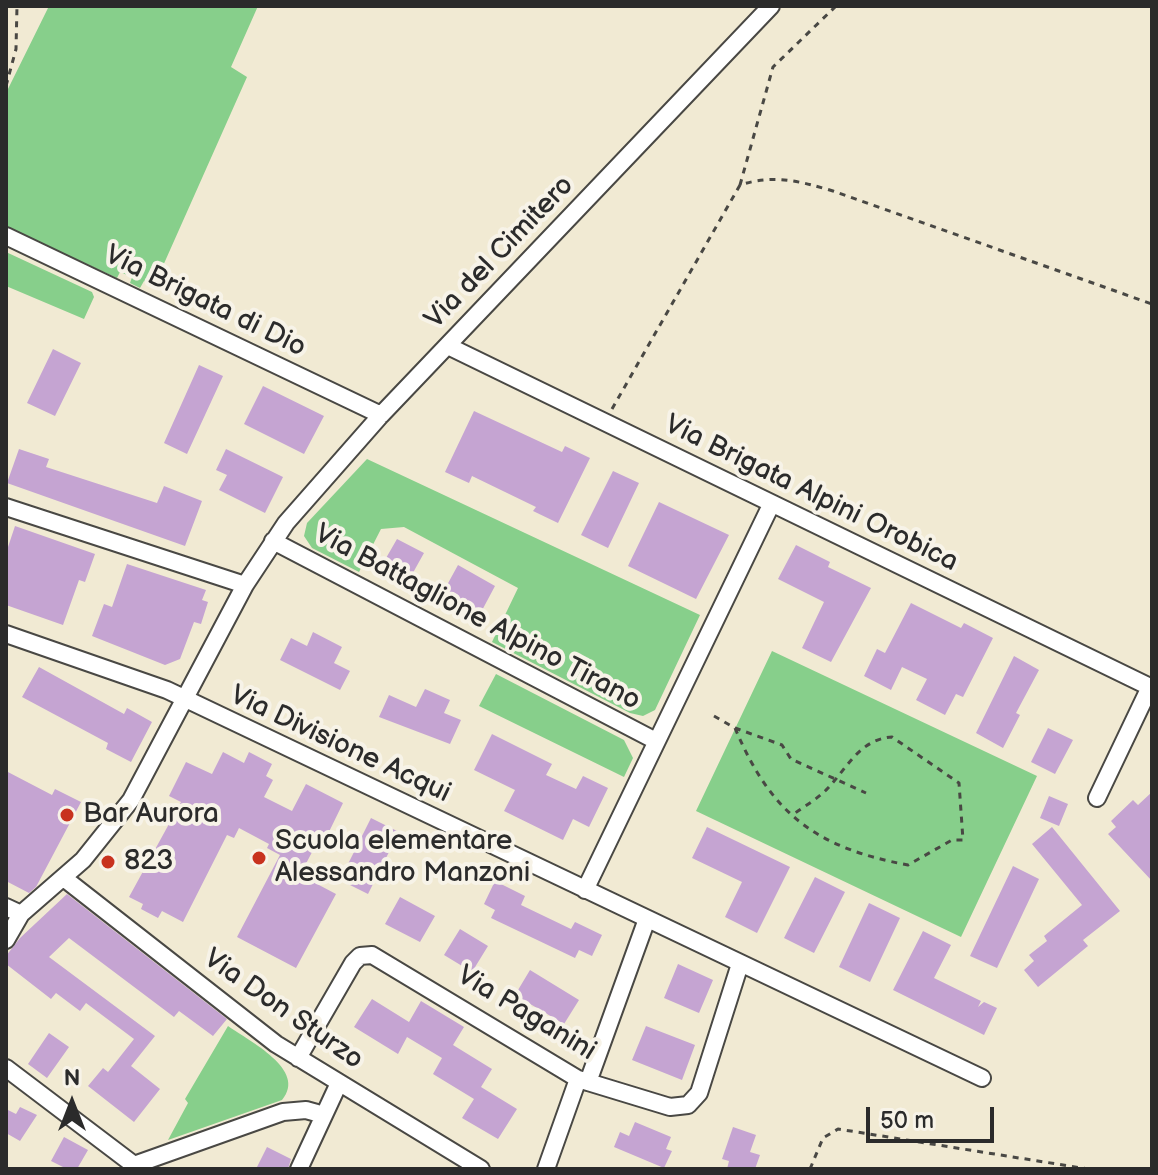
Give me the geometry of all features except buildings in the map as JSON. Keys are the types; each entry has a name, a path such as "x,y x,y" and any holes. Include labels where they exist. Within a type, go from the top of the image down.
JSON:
{"street":[{"name":"Via del Cimitero","path":"13,911 65,879 90,853 131,800 245,585 273,541 381,415 771,6"},
{"name":"Via Brigata di Dio","path":"6,236 381,415"},
{"name":"Via Brigata Alpini Orobica","path":"448,346 1151,687"},
{"path":"585,890 771,505"},
{"path":"6,507 245,585"},
{"name":"Via Battaglione Alpino Tirano","path":"273,541 656,741"},
{"name":"Via Divisione Acqui","path":"6,634 142,680 982,1078"},
{"path":"1097,798 1151,687"},
{"name":"Via Don Sturzo","path":"65,879 264,1035 481,1169"},
{"path":"6,940 13,911"},
{"path":"546,1169 647,919"},
{"name":"Via Paganini","path":"298,1058 353,963 360,956 372,955 583,1081 665,1106 682,1107 693,1101 701,1087 740,964"},
{"path":"6,1068 133,1167 283,1112 306,1110 324,1115"},
{"path":"299,1169 339,1083"}],"path":[{"path":"6,86 16,49 17,6"},
{"path":"604,423 740,185 773,67 836,6"},
{"path":"740,185 775,177 793,179 1040,262 1152,304"},
{"path":"714,716 735,728 782,745 791,759 866,793"},
{"path":"735,728 758,779 791,816 860,855 908,865 952,840 963,840 959,783 896,739 882,738 858,752 828,788 791,816"},
{"path":"810,1169 823,1138 838,1129 1088,1169"}],"green space":[{"path":"49,6 258,6 231,67 247,77 154,286 144,281 140,288 130,283 132,277 120,272 117,278 6,227 6,93"},
{"path":"6,252 92,292 94,297 84,319 6,286"},
{"path":"367,459 700,615 655,710 643,716 630,713 492,642 518,588 404,527 381,529 359,572 312,548 304,536 307,523"},
{"path":"772,651 1037,776 961,937 696,811"},
{"path":"496,674 624,740 633,758 624,777 479,706"},
{"path":"228,1026 273,1057 282,1067 288,1089 282,1100 168,1140 188,1103 185,1099"}],"place":[{"name":"Bar Aurora","path":"67,815"},
{"name":"Scuola elementare Alessandro Manzoni","path":"259,858"},
{"name":"823","path":"108,862"}]}
